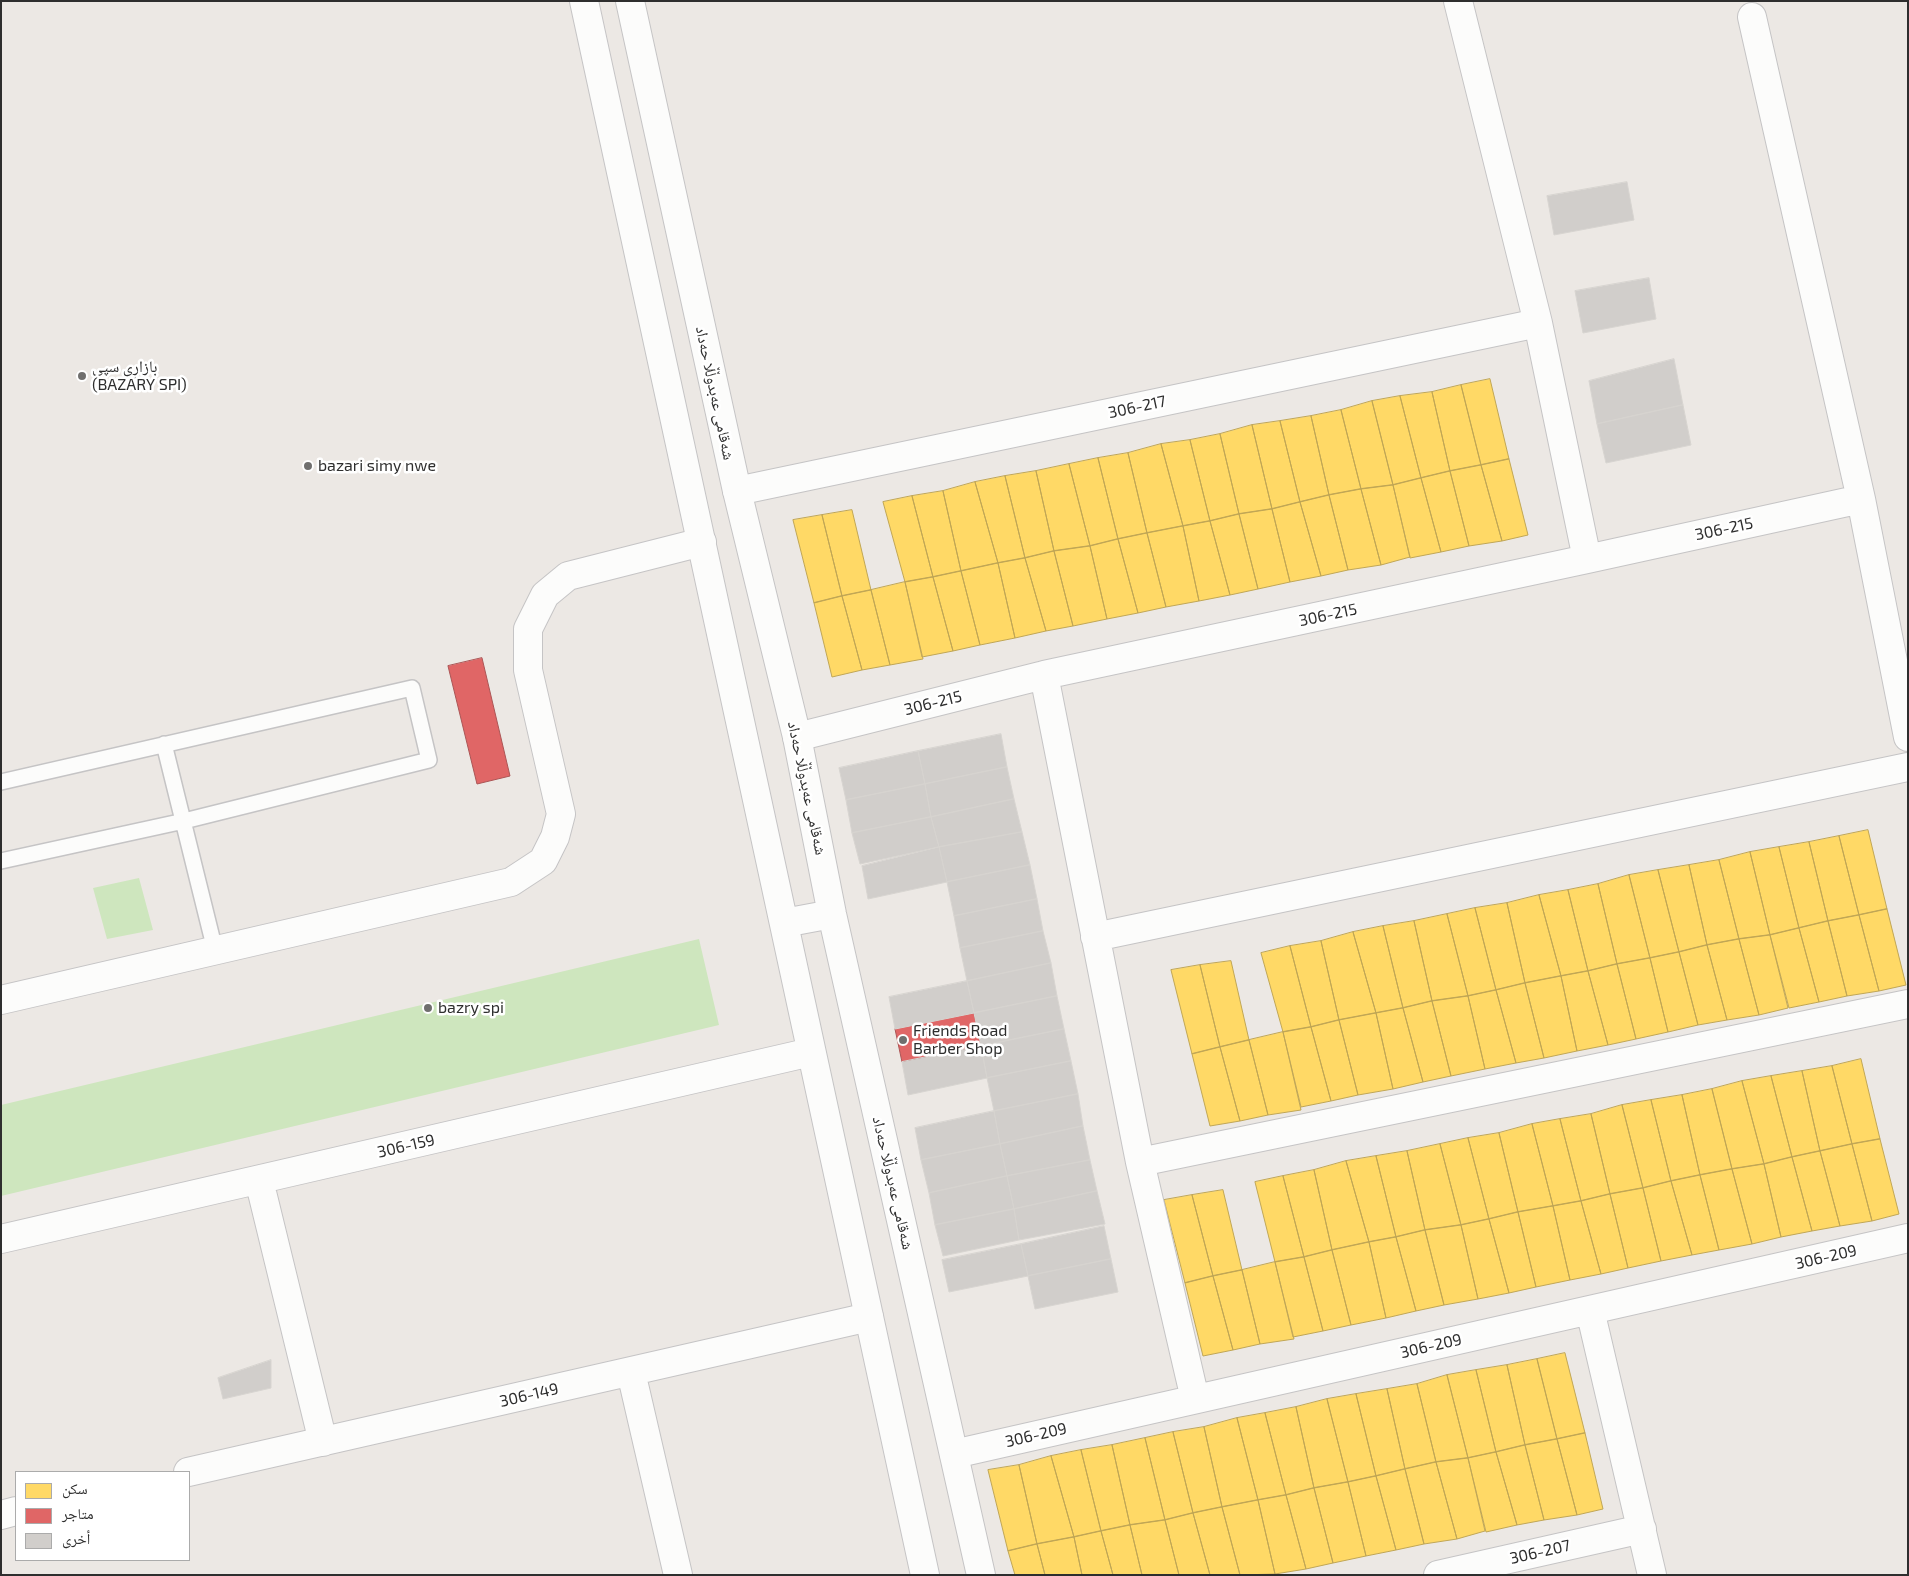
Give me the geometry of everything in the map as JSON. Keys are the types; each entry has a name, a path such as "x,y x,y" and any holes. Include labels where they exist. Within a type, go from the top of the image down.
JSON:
{"street":[{"path":"584,1 925,1575"},
{"name":"شەقامی عەبدوڵڵا حەداد","path":"630,1 737,491 797,737 832,914 981,1575"},
{"path":"1458,1 1538,323 1587,559"},
{"path":"1752,17 1901,677 1908,737"},
{"name":"306-217","path":"737,491 1538,323"},
{"name":"306-215","path":"797,737 1044,675 1861,499"},
{"path":"1,1000 511,882 543,861 555,837 560,814 528,670 528,629 545,595 568,576 702,542"},
{"path":"1044,675 1094,937 1140,1162 1195,1399"},
{"path":"1094,937 1908,767"},
{"path":"784,923 832,914"},
{"path":"1140,1162 1908,1004"},
{"name":"306-159","path":"1,1239 811,1052"},
{"path":"259,1180 323,1442"},
{"name":"306-209","path":"954,1454 1908,1238"},
{"path":"1590,1310 1652,1575"},
{"name":"306-149","path":"190,1472 869,1317"},
{"path":"631,1372 678,1575"},
{"path":"1,1515 15,1511"},
{"name":"306-207","path":"1438,1575 1642,1529"}],"lane":[{"path":"1,782 412,688 430,760 184,821 1,861"},
{"path":"164,744 216,950"}],"green space":[{"path":"139,878 153,930 107,939 93,888"},
{"path":"699,939 719,1025 1,1196 1,1105"}],"building: سكن":[{"path":"1490,379 1509,459 1481,465 1461,385"},
{"path":"1461,385 1481,465 1450,471 1432,392"},
{"path":"1432,392 1450,471 1421,478 1400,396"},
{"path":"1400,396 1421,478 1393,485 1372,401"},
{"path":"1372,401 1393,485 1361,489 1341,410"},
{"path":"1341,410 1361,489 1329,495 1311,416"},
{"path":"1311,416 1329,495 1300,502 1280,421"},
{"path":"1280,421 1300,502 1272,509 1252,425"},
{"path":"1252,425 1272,509 1239,514 1220,434"},
{"path":"1220,434 1239,514 1210,521 1190,440"},
{"path":"1190,440 1210,521 1183,526 1161,444"},
{"path":"1161,444 1183,526 1147,533 1128,453"},
{"path":"1128,453 1147,533 1118,539 1098,458"},
{"path":"1098,458 1118,539 1090,546 1069,464"},
{"path":"1509,459 1528,535 1502,541 1481,465"},
{"path":"1069,464 1090,546 1054,551 1036,471"},
{"path":"1481,465 1502,541 1469,546 1450,471"},
{"path":"1036,471 1054,551 1025,558 1005,476"},
{"path":"1450,471 1469,546 1441,552 1421,478"},
{"path":"1005,476 1025,558 998,563 975,482"},
{"path":"1421,478 1441,552 1410,558 1393,485"},
{"path":"975,482 998,563 961,571 943,491"},
{"path":"1393,485 1410,557 1381,565 1361,489"},
{"path":"1361,489 1381,565 1348,570 1329,495"},
{"path":"943,491 961,571 933,577 912,496"},
{"path":"1329,495 1348,570 1321,576 1300,502"},
{"path":"912,496 933,577 905,582 883,502"},
{"path":"1300,502 1321,576 1290,582 1272,509"},
{"path":"1272,509 1290,582 1258,589 1239,514"},
{"path":"852,510 871,590 842,596 822,515"},
{"path":"1239,514 1258,589 1230,595 1210,521"},
{"path":"822,515 842,596 814,603 793,520"},
{"path":"1210,521 1230,595 1199,601 1183,526"},
{"path":"1183,526 1199,601 1166,607 1147,533"},
{"path":"1147,533 1166,607 1138,613 1118,539"},
{"path":"1118,539 1138,613 1107,619 1090,546"},
{"path":"1090,546 1107,619 1073,626 1054,551"},
{"path":"1054,551 1073,626 1046,631 1025,558"},
{"path":"1025,558 1046,631 1015,638 998,563"},
{"path":"998,563 1015,638 980,645 961,571"},
{"path":"961,571 980,645 953,651 933,577"},
{"path":"933,577 953,651 922,657 905,582"},
{"path":"905,582 923,659 890,665 871,590"},
{"path":"871,590 890,665 862,670 842,596"},
{"path":"842,596 862,670 832,677 814,603"},
{"path":"1868,830 1887,909 1859,915 1839,836"},
{"path":"1839,836 1859,915 1828,921 1809,842"},
{"path":"1809,842 1828,921 1799,928 1779,847"},
{"path":"1779,847 1799,928 1770,935 1750,852"},
{"path":"1750,852 1770,935 1739,939 1719,860"},
{"path":"1719,860 1739,939 1707,945 1689,865"},
{"path":"1689,865 1707,945 1679,952 1658,870"},
{"path":"1658,870 1679,952 1650,958 1629,875"},
{"path":"1629,875 1650,958 1617,964 1598,884"},
{"path":"1598,884 1617,964 1588,971 1568,890"},
{"path":"1568,890 1588,971 1561,976 1539,895"},
{"path":"1539,895 1561,976 1525,983 1507,903"},
{"path":"1507,903 1525,983 1496,990 1475,908"},
{"path":"1475,908 1496,990 1468,996 1447,914"},
{"path":"1887,909 1906,985 1879,991 1859,915"},
{"path":"1447,914 1468,996 1432,1001 1414,921"},
{"path":"1859,915 1879,991 1847,996 1828,921"},
{"path":"1414,921 1432,1001 1403,1008 1383,926"},
{"path":"1828,921 1847,996 1819,1002 1799,928"},
{"path":"1383,926 1403,1008 1376,1013 1353,932"},
{"path":"1799,928 1819,1002 1789,1008 1770,935"},
{"path":"1353,932 1376,1013 1339,1020 1321,941"},
{"path":"1770,935 1788,1008 1759,1015 1739,939"},
{"path":"1739,939 1759,1015 1727,1020 1707,945"},
{"path":"1321,941 1339,1020 1311,1027 1290,946"},
{"path":"1707,945 1727,1020 1698,1025 1679,952"},
{"path":"1290,946 1311,1027 1283,1032 1261,953"},
{"path":"1679,952 1698,1025 1668,1032 1650,958"},
{"path":"1650,958 1668,1032 1636,1039 1617,964"},
{"path":"1231,961 1249,1040 1220,1047 1200,965"},
{"path":"1617,964 1636,1039 1608,1045 1588,971"},
{"path":"1200,965 1220,1047 1192,1054 1171,970"},
{"path":"1588,971 1608,1045 1577,1051 1561,976"},
{"path":"1561,976 1577,1051 1544,1058 1525,983"},
{"path":"1525,983 1544,1058 1516,1063 1496,990"},
{"path":"1496,990 1516,1063 1485,1069 1468,996"},
{"path":"1468,996 1485,1069 1451,1076 1432,1001"},
{"path":"1432,1001 1451,1076 1423,1082 1403,1008"},
{"path":"1403,1008 1423,1082 1393,1089 1376,1013"},
{"path":"1376,1013 1393,1089 1358,1095 1339,1020"},
{"path":"1339,1020 1358,1095 1331,1101 1311,1027"},
{"path":"1311,1027 1331,1101 1301,1107 1283,1032"},
{"path":"1283,1032 1301,1110 1268,1115 1249,1040"},
{"path":"1249,1040 1268,1115 1240,1121 1220,1047"},
{"path":"1220,1047 1240,1121 1210,1126 1192,1054"},
{"path":"1861,1059 1880,1139 1852,1144 1832,1066"},
{"path":"1832,1066 1852,1144 1820,1151 1802,1071"},
{"path":"1802,1071 1820,1151 1792,1157 1771,1076"},
{"path":"1771,1076 1792,1157 1764,1164 1742,1081"},
{"path":"1742,1081 1764,1164 1732,1169 1712,1089"},
{"path":"1712,1089 1732,1169 1700,1175 1682,1095"},
{"path":"1682,1095 1700,1175 1671,1181 1651,1100"},
{"path":"1651,1100 1671,1181 1643,1188 1622,1105"},
{"path":"1622,1105 1643,1188 1610,1194 1591,1114"},
{"path":"1591,1114 1610,1194 1581,1201 1560,1119"},
{"path":"1560,1119 1581,1201 1553,1206 1532,1124"},
{"path":"1532,1124 1553,1206 1518,1212 1499,1133"},
{"path":"1499,1133 1518,1212 1489,1219 1468,1138"},
{"path":"1468,1138 1489,1219 1461,1225 1440,1144"},
{"path":"1880,1139 1899,1214 1872,1221 1852,1144"},
{"path":"1440,1144 1461,1225 1425,1230 1407,1151"},
{"path":"1852,1144 1872,1221 1840,1226 1820,1151"},
{"path":"1407,1151 1425,1230 1396,1237 1376,1156"},
{"path":"1820,1151 1840,1226 1812,1231 1792,1157"},
{"path":"1376,1156 1396,1237 1369,1242 1346,1161"},
{"path":"1792,1157 1812,1231 1781,1237 1764,1164"},
{"path":"1346,1161 1369,1242 1332,1250 1314,1170"},
{"path":"1764,1164 1781,1237 1752,1244 1732,1169"},
{"path":"1732,1169 1752,1244 1719,1250 1700,1175"},
{"path":"1314,1170 1332,1250 1304,1257 1283,1176"},
{"path":"1700,1175 1719,1250 1692,1255 1671,1181"},
{"path":"1283,1176 1304,1257 1275,1262 1255,1182"},
{"path":"1671,1181 1692,1255 1661,1261 1643,1188"},
{"path":"1643,1188 1661,1261 1628,1268 1610,1194"},
{"path":"1223,1190 1242,1270 1213,1276 1192,1195"},
{"path":"1610,1194 1628,1268 1601,1274 1581,1201"},
{"path":"1192,1195 1213,1276 1185,1283 1164,1200"},
{"path":"1581,1201 1601,1274 1570,1280 1553,1206"},
{"path":"1553,1206 1570,1280 1536,1287 1518,1212"},
{"path":"1518,1212 1536,1287 1509,1293 1489,1219"},
{"path":"1489,1219 1509,1293 1478,1299 1461,1225"},
{"path":"1461,1225 1478,1299 1444,1305 1425,1230"},
{"path":"1425,1230 1444,1305 1416,1311 1396,1237"},
{"path":"1396,1237 1416,1311 1386,1318 1369,1242"},
{"path":"1369,1242 1386,1318 1351,1325 1332,1250"},
{"path":"1332,1250 1351,1325 1323,1331 1304,1257"},
{"path":"1304,1257 1323,1331 1293,1337 1275,1262"},
{"path":"1275,1262 1294,1339 1260,1344 1242,1270"},
{"path":"1242,1270 1260,1344 1233,1350 1213,1276"},
{"path":"1213,1276 1233,1350 1203,1356 1185,1283"},
{"path":"1565,1353 1585,1433 1557,1439 1537,1359"},
{"path":"1537,1359 1557,1439 1525,1445 1507,1365"},
{"path":"1507,1365 1525,1445 1496,1452 1476,1370"},
{"path":"1476,1370 1496,1452 1468,1458 1447,1375"},
{"path":"1447,1375 1468,1458 1436,1462 1417,1384"},
{"path":"1417,1384 1436,1462 1405,1469 1387,1389"},
{"path":"1387,1389 1405,1469 1376,1476 1356,1394"},
{"path":"1356,1394 1376,1476 1348,1482 1327,1399"},
{"path":"1327,1399 1348,1482 1314,1488 1296,1407"},
{"path":"1296,1407 1314,1488 1286,1495 1265,1413"},
{"path":"1265,1413 1286,1495 1258,1500 1237,1418"},
{"path":"1237,1418 1258,1500 1222,1507 1204,1427"},
{"path":"1204,1427 1222,1507 1193,1513 1173,1432"},
{"path":"1173,1432 1193,1513 1165,1520 1145,1438"},
{"path":"1585,1433 1603,1509 1577,1515 1557,1439"},
{"path":"1145,1438 1165,1520 1130,1525 1112,1445"},
{"path":"1557,1439 1577,1515 1544,1520 1525,1445"},
{"path":"1112,1445 1130,1525 1101,1531 1081,1450"},
{"path":"1525,1445 1544,1520 1517,1525 1496,1452"},
{"path":"1081,1450 1101,1531 1074,1537 1051,1456"},
{"path":"1496,1452 1517,1525 1486,1532 1468,1458"},
{"path":"1051,1456 1074,1537 1037,1544 1019,1465"},
{"path":"1468,1458 1485,1531 1457,1539 1436,1462"},
{"path":"1436,1462 1457,1539 1424,1544 1405,1469"},
{"path":"1019,1465 1037,1544 1008,1551 988,1470"},
{"path":"1405,1469 1424,1544 1396,1550 1376,1476"},
{"path":"1376,1476 1396,1550 1366,1556 1348,1482"},
{"path":"1348,1482 1366,1556 1333,1563 1314,1488"},
{"path":"1314,1488 1333,1563 1306,1569 1286,1495"},
{"path":"1286,1495 1306,1569 1275,1574 1258,1500"},
{"path":"1258,1500 1275,1574 1240,1575 1222,1507"},
{"path":"1222,1507 1240,1575 1210,1575 1193,1513"},
{"path":"1193,1513 1210,1575 1179,1575 1165,1520"},
{"path":"1165,1520 1179,1575 1142,1575 1130,1525"},
{"path":"1130,1525 1142,1575 1113,1575 1101,1531"},
{"path":"1101,1531 1113,1575 1082,1575 1074,1537"},
{"path":"1074,1537 1082,1575 1045,1575 1037,1544"},
{"path":"1037,1544 1045,1575 1015,1575 1008,1551"}],"building: متاجر":[{"path":"482,658 510,776 477,784 448,666"},
{"path":"974,1013 981,1046 902,1062 895,1029"}],"building: أخرى":[{"path":"1627,182 1634,220 1554,235 1547,196"},
{"path":"1649,278 1656,319 1583,333 1575,291"},
{"path":"1674,359 1683,405 1597,424 1589,381"},
{"path":"1683,405 1691,445 1606,463 1597,424"},
{"path":"1001,734 1007,767 925,784 918,751"},
{"path":"918,751 925,784 846,800 839,768"},
{"path":"1007,767 1014,799 931,817 925,784"},
{"path":"925,784 931,817 852,833 846,800"},
{"path":"1014,799 1022,832 939,847 931,817"},
{"path":"931,817 939,847 860,864 852,833"},
{"path":"1022,832 1030,865 947,882 939,847"},
{"path":"939,847 947,882 868,899 862,866"},
{"path":"1030,865 1037,899 954,916 947,882"},
{"path":"1037,899 1043,931 960,948 954,916"},
{"path":"1043,931 1051,963 967,981 960,948"},
{"path":"1051,963 1057,996 974,1013 967,981"},
{"path":"967,981 974,1013 895,1029 889,997"},
{"path":"1057,996 1064,1029 981,1046 974,1013"},
{"path":"1064,1029 1071,1061 987,1078 981,1046"},
{"path":"981,1046 987,1078 908,1095 902,1062"},
{"path":"1071,1061 1078,1094 994,1111 987,1078"},
{"path":"1078,1094 1083,1126 1000,1144 994,1111"},
{"path":"994,1111 1000,1144 921,1160 915,1128"},
{"path":"1083,1126 1090,1160 1007,1176 1000,1144"},
{"path":"1000,1144 1007,1176 929,1193 921,1160"},
{"path":"1090,1160 1097,1191 1014,1209 1007,1176"},
{"path":"1007,1176 1014,1209 935,1225 929,1193"},
{"path":"1097,1191 1105,1224 1019,1240 1014,1209"},
{"path":"1014,1209 1019,1240 943,1256 935,1225"},
{"path":"1104,1226 1111,1259 1028,1276 1021,1244"},
{"path":"1021,1244 1028,1276 949,1292 942,1260"},
{"path":"1111,1259 1118,1292 1035,1309 1028,1276"},
{"path":"271,1360 271,1388 223,1399 218,1378"}],"place":[{"name":"بازاڕی سپی (BAZARY SPI)","path":"82,376"},
{"name":"bazari simy nwe","path":"308,466"},
{"name":"bazry spi","path":"428,1008"},
{"name":"Friends Road Barber Shop","path":"903,1040"}]}
